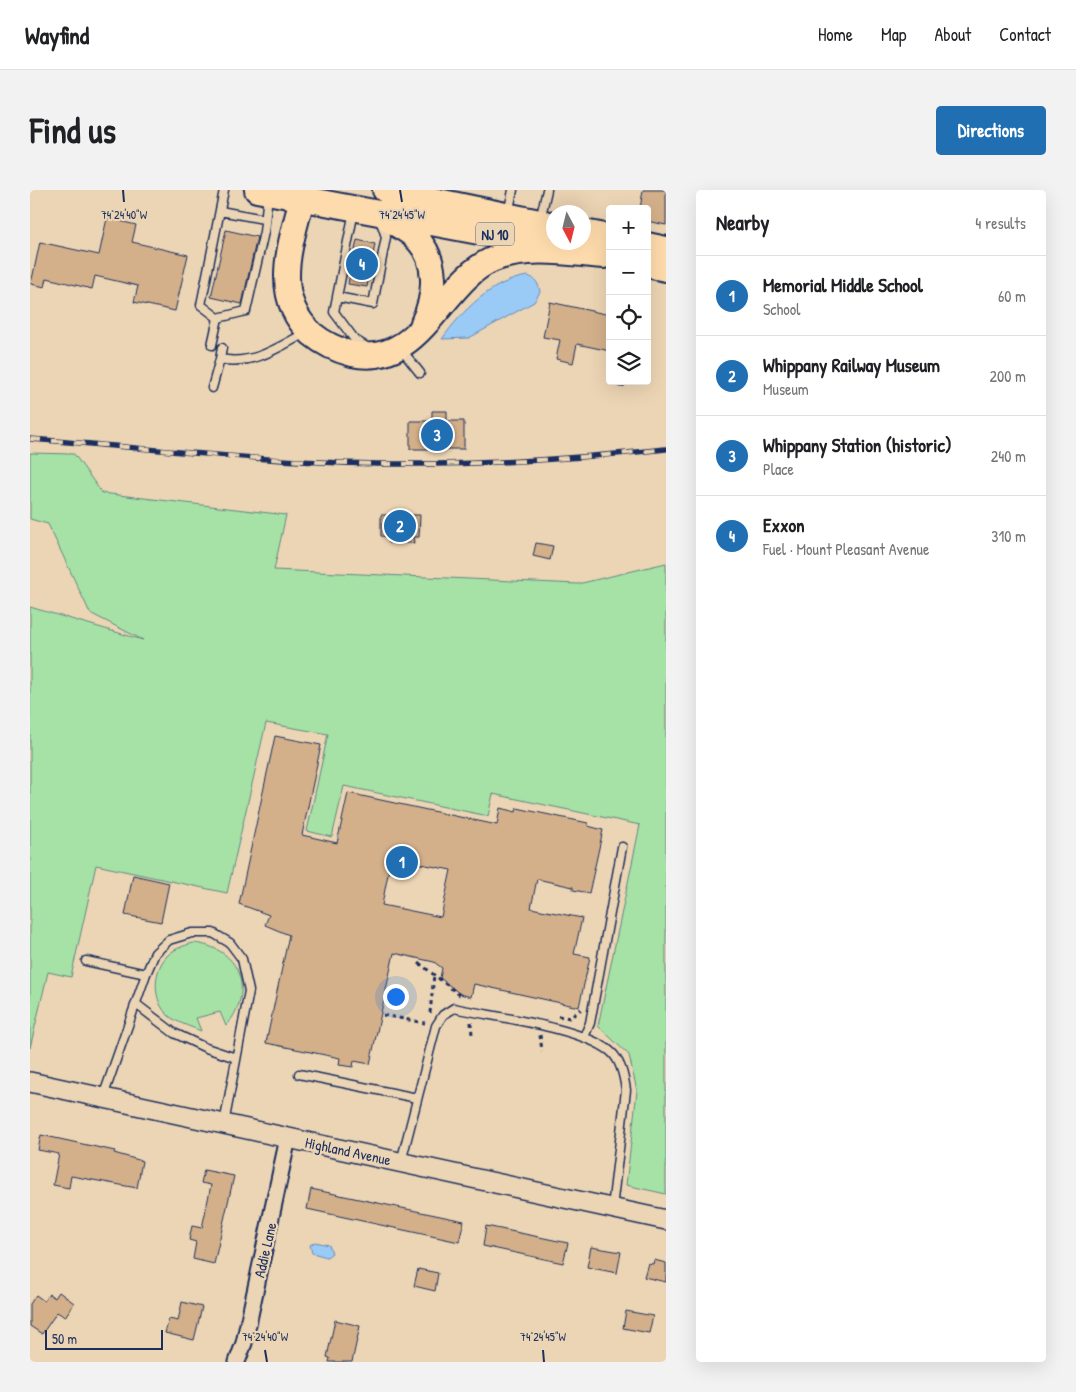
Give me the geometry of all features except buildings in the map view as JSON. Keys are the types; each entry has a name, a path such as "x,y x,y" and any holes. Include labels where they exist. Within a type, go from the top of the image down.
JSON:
{"main road":[{"name":"NJ 10","path":"385,190 413,193 546,224"},
{"name":"NJ 10","path":"263,191 354,209 606,250"},
{"path":"302,199 286,278 286,289 292,310 320,341 340,351 361,356 393,350 418,332 475,270 494,259 513,255 606,250"},
{"path":"379,213 415,237 428,254 432,264 433,285 429,309 418,332"},
{"path":"591,237 606,248"},
{"path":"651,263 666,249"}],"street":[{"name":"Highland Avenue","path":"30,1082 666,1220"},
{"name":"Addie Lane","path":"237,1362 246,1334 288,1138"}],"lane":[{"path":"218,318 202,305 224,190"},
{"path":"508,216 513,190"},
{"path":"547,190 547,205"},
{"path":"218,318 246,311 264,232 263,191"},
{"path":"354,209 334,312 344,327 366,347 393,350 420,373"},
{"path":"220,211 264,219"},
{"path":"337,297 373,304 386,237 379,213"},
{"path":"212,345 218,318"},
{"path":"220,359 233,362 248,361 268,354 309,331"},
{"path":"212,388 222,348"},
{"path":"584,1037 590,1023 622,847"},
{"path":"103,1098 146,974 156,953 169,940 192,933 212,933 230,943 242,959 249,990 224,1124"},
{"path":"86,961 146,974"},
{"path":"136,1004 174,1033 206,1048 236,1058"},
{"path":"401,1162 436,1026 443,1015 454,1008 584,1037 611,1052 622,1071 626,1090 612,1208"},
{"path":"299,1074 418,1098"}],"path":[{"path":"418,963 459,996 464,997"},
{"path":"554,1015 570,1018 580,1010 582,1000"},
{"path":"383,1014 428,1024"},
{"path":"470,1019 472,1035"},
{"path":"540,1035 542,1051"}],"green space":[{"path":"30,453 74,454 102,493 286,515 274,570 578,584 666,563 666,1194 626,1185 637,1091 629,1055 598,1026 640,825 493,794 488,816 344,786 332,837 307,831 328,734 266,723 227,893 96,865 71,977 48,972 30,1048 30,607 143,640 90,613 48,524 30,519"},
{"path":"193,943 209,946 222,953 232,962 238,973 241,985 240,999 235,1013 226,1026 220,1012 196,1018 201,1031 173,1019 161,1007 156,990 156,981 161,964 172,952"}],"water":[{"path":"528,276 538,284 540,292 534,302 469,338 442,339 479,298 502,284"},
{"path":"315,1242 329,1245 332,1253 327,1257 312,1253 310,1245"}],"railway":[{"path":"30,439 256,458 391,464 528,461 666,449"}],"place":[{"name":"Exxon","path":"362,264"},
{"name":"Whippany Station (historic)","path":"437,435"},
{"name":"Whippany Railway Museum","path":"400,526"},
{"name":"Memorial Middle School","path":"402,862"}]}
